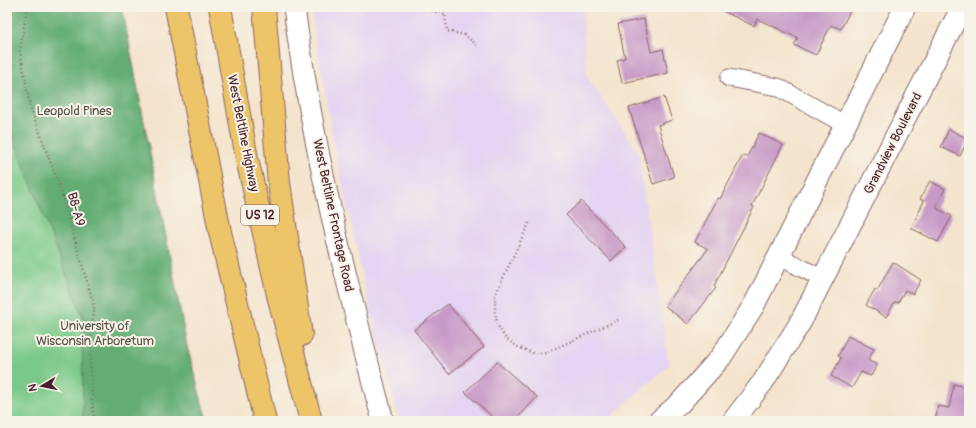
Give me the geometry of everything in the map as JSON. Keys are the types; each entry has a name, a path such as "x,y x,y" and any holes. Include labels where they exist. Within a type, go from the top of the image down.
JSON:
{"highway":[{"path":"176,7 220,232 265,421"},
{"name":"West Beltline Highway","path":"220,7 249,167 279,299 312,421"},
{"path":"264,7 279,183 312,421"}],"street":[{"name":"West Beltline Frontage Road","path":"294,7 323,168 363,343 383,421"},
{"path":"659,421 680,403 721,357 754,305 844,124 905,7"},
{"name":"Grandview Boulevard","path":"733,421 763,382 800,323 962,7"},
{"path":"730,78 778,86 844,124"},
{"path":"778,256 823,279"}],"path":[{"name":"B8-A9","path":"27,7 20,51 30,106 61,192 94,306 90,365 94,421"},
{"path":"416,7 445,14 447,31 465,36 479,47"},
{"path":"529,223 494,295 498,326 506,339 518,347 533,353 545,353 618,320"}],"shaded area":[{"path":"310,7 582,7 587,77 638,151 669,365 606,421 400,421 369,306 334,145"}],"green space":[{"name":"Leopold Pines","path":"7,7 122,7 187,347 207,421 7,421"},
{"name":"Leopold Pines","path":"7,7 122,7 187,347 207,421 83,421 82,315 7,122"}],"building":[{"path":"714,7 852,7 841,29 831,25 816,55 794,45 798,38 757,19 754,26"},
{"path":"644,19 651,52 663,49 668,73 622,83 617,60 625,58 618,24"},
{"path":"664,97 672,120 658,125 674,177 653,184 629,108"},
{"path":"949,129 968,139 960,156 941,147"},
{"path":"759,133 783,145 752,206 754,207 714,286 716,288 688,324 665,306 708,249 695,242 743,155 747,157"},
{"path":"930,181 945,189 936,208 952,216 938,242 911,228 924,201 920,199"},
{"path":"581,201 626,247 611,261 566,215"},
{"path":"893,262 921,280 913,294 905,290 898,303 895,302 886,317 866,305 875,289 877,291"},
{"path":"448,304 484,347 449,374 414,330"},
{"path":"848,336 874,349 868,360 877,365 871,376 861,372 852,388 831,376 841,358 838,356"},
{"path":"497,362 537,397 515,421 497,421 465,392"},
{"path":"954,384 969,388 969,421 935,421 938,406 949,408"}],"park label":[{"name":"University of Wisconsin Arboretum","path":"95,332"}]}
